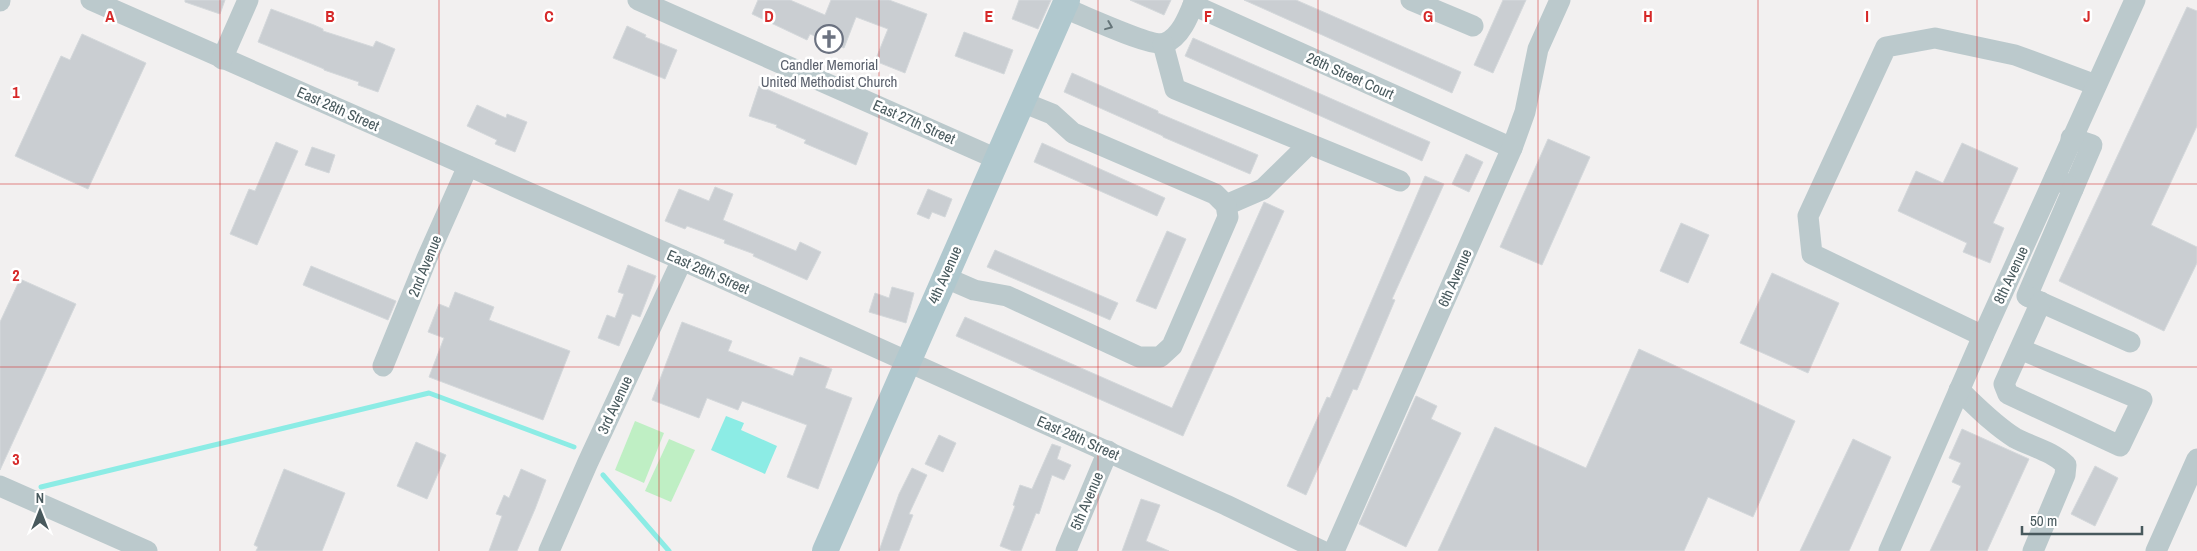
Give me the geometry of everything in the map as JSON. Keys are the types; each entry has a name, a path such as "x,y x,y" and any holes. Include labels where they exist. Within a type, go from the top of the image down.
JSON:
{"main road":[{"name":"4th Avenue","path":"825,551 944,277 1066,4"}],"street":[{"name":"East 28th Street","path":"91,0 682,260 1108,451 1322,551"},
{"path":"222,59 248,0"},
{"name":"East 27th Street","path":"638,0 997,159"},
{"path":"1411,0 1473,26"},
{"name":"6th Avenue","path":"1334,551 1512,148 1525,112 1538,49 1560,0"},
{"name":"8th Avenue","path":"1889,551 1983,336 2135,0"},
{"path":"1066,4 1147,42 1164,44 1175,37 1194,3"},
{"name":"26th Street Court","path":"1194,3 1512,148"},
{"path":"1983,336 1812,254 1808,216 1886,47 1935,38 2015,55 2096,85"},
{"path":"1164,44 1175,89 1400,181"},
{"path":"944,277 974,290 1007,296 1139,357 1160,357 1172,346 1228,217 1226,206 1214,194 1073,133 1052,114 1022,102"},
{"path":"2020,349 2142,400 2120,446 2008,394 2004,384 2020,349 2034,299 2073,189 2092,144 2072,138"},
{"path":"1226,206 1263,189 1309,144"},
{"name":"2nd Avenue","path":"383,366 427,258 468,166"},
{"path":"2055,177 2073,189"},
{"name":"3rd Avenue","path":"549,551 588,462 682,260"},
{"path":"2006,286 2130,342"},
{"path":"1959,390 1999,428 2017,439 2059,458 2066,465 2065,475 2033,551"},
{"name":"5th Avenue","path":"1066,551 1108,451"},
{"path":"2156,551 2197,459"},
{"path":"0,486 146,551"}],"green space":[{"path":"635,421 664,433 644,483 615,470"},
{"path":"669,439 695,450 671,502 645,491"}],"water":[{"path":"726,416 744,423 741,430 777,446 765,474 711,450"}],"building":[{"path":"185,0 225,0 220,14 185,2"},
{"path":"758,0 790,0 825,15 831,0 889,0 927,14 905,73 875,61 888,29 856,17 844,48 810,34 807,40 752,14"},
{"path":"1019,0 1051,0 1038,29 1012,19"},
{"path":"1130,0 1171,0 1164,15"},
{"path":"1244,0 1296,0 1461,72 1452,93"},
{"path":"1503,0 1526,0 1493,73 1474,65"},
{"path":"2187,7 2197,11 2197,126 2151,225 2197,247 2197,263 2164,331 2059,281"},
{"path":"271,9 314,25 323,29 323,31 373,47 376,41 395,49 378,92 358,85 359,82 324,70 258,42"},
{"path":"627,26 646,35 645,37 677,50 665,79 613,58"},
{"path":"964,32 1013,50 1004,74 955,56"},
{"path":"82,34 146,63 88,189 15,156 61,56 70,60"},
{"path":"1193,38 1430,142 1422,161 1185,56"},
{"path":"1072,73 1158,111 1158,113 1258,155 1250,174 1064,92"},
{"path":"759,86 868,133 856,165 804,143 806,140 776,127 777,125 749,116"},
{"path":"477,105 506,118 507,114 527,122 515,152 495,144 497,140 467,126"},
{"path":"1548,139 1590,157 1542,265 1500,247"},
{"path":"276,142 298,151 257,245 230,234 249,189 255,191"},
{"path":"1042,143 1165,198 1157,216 1034,162"},
{"path":"1962,143 2018,168 1993,223 2004,228 1990,263 1963,252 1967,243 1898,211 1916,171 1943,183"},
{"path":"312,147 335,155 329,173 305,165"},
{"path":"1466,154 1483,162 1469,192 1452,184"},
{"path":"1425,176 1444,184 1392,299 1395,300 1357,390 1353,389 1306,495 1287,486 1327,397 1330,398"},
{"path":"715,187 733,194 723,220 796,251 800,242 821,252 807,280 753,256 754,254 724,243 725,240 687,226 685,229 665,221 679,189 709,201"},
{"path":"928,189 952,199 945,217 932,212 929,219 917,214"},
{"path":"1264,202 1284,211 1183,436 956,336 965,317 1172,408"},
{"path":"1681,223 1709,235 1688,283 1660,271"},
{"path":"1167,231 1186,239 1156,309 1136,301"},
{"path":"995,250 1118,303 1110,320 987,267"},
{"path":"628,265 656,276 640,317 632,314 619,346 598,338 607,315 615,318 624,294 618,292"},
{"path":"311,266 396,301 388,320 303,285"},
{"path":"1772,273 1839,303 1808,373 1740,343"},
{"path":"20,279 76,304 0,470 0,322"},
{"path":"892,287 914,293 906,323 869,312 875,293 889,298"},
{"path":"455,292 494,307 489,320 570,351 543,420 429,377 444,338 428,332 439,304 449,308"},
{"path":"682,322 732,341 728,351 793,376 800,357 832,369 825,388 852,398 818,489 787,477 807,425 742,401 738,410 707,398 699,418 652,400"},
{"path":"1639,349 1795,421 1753,517 1708,497 1684,551 1438,551 1495,427 1586,468"},
{"path":"1416,396 1437,406 1431,419 1461,433 1406,547 1359,524"},
{"path":"1962,429 2029,459 1987,551 1930,551 1961,486 1952,482 1961,463 1949,458"},
{"path":"939,435 956,443 943,472 925,464"},
{"path":"1853,439 1891,457 1849,551 1800,551"},
{"path":"416,442 446,455 427,499 397,486"},
{"path":"1052,444 1061,447 1057,459 1071,465 1064,480 1052,475 1039,514 1036,513 1021,551 1013,551 1000,546 1015,506 1013,505 1020,485 1032,489"},
{"path":"2095,466 2118,478 2095,526 2071,514"},
{"path":"912,468 927,475 909,514 913,515 899,551 879,551 899,494"},
{"path":"284,469 345,493 322,551 256,551 258,547 254,545"},
{"path":"521,469 546,480 535,509 517,551 489,551 502,516 496,514 504,495 509,498"},
{"path":"1141,499 1160,505 1146,541 1169,551 1122,551"}],"waterway":[{"path":"41,487 429,393 574,447"},
{"path":"603,475 669,551"}],"place":[{"name":"Candler Memorial United Methodist Church","path":"829,39"}]}
